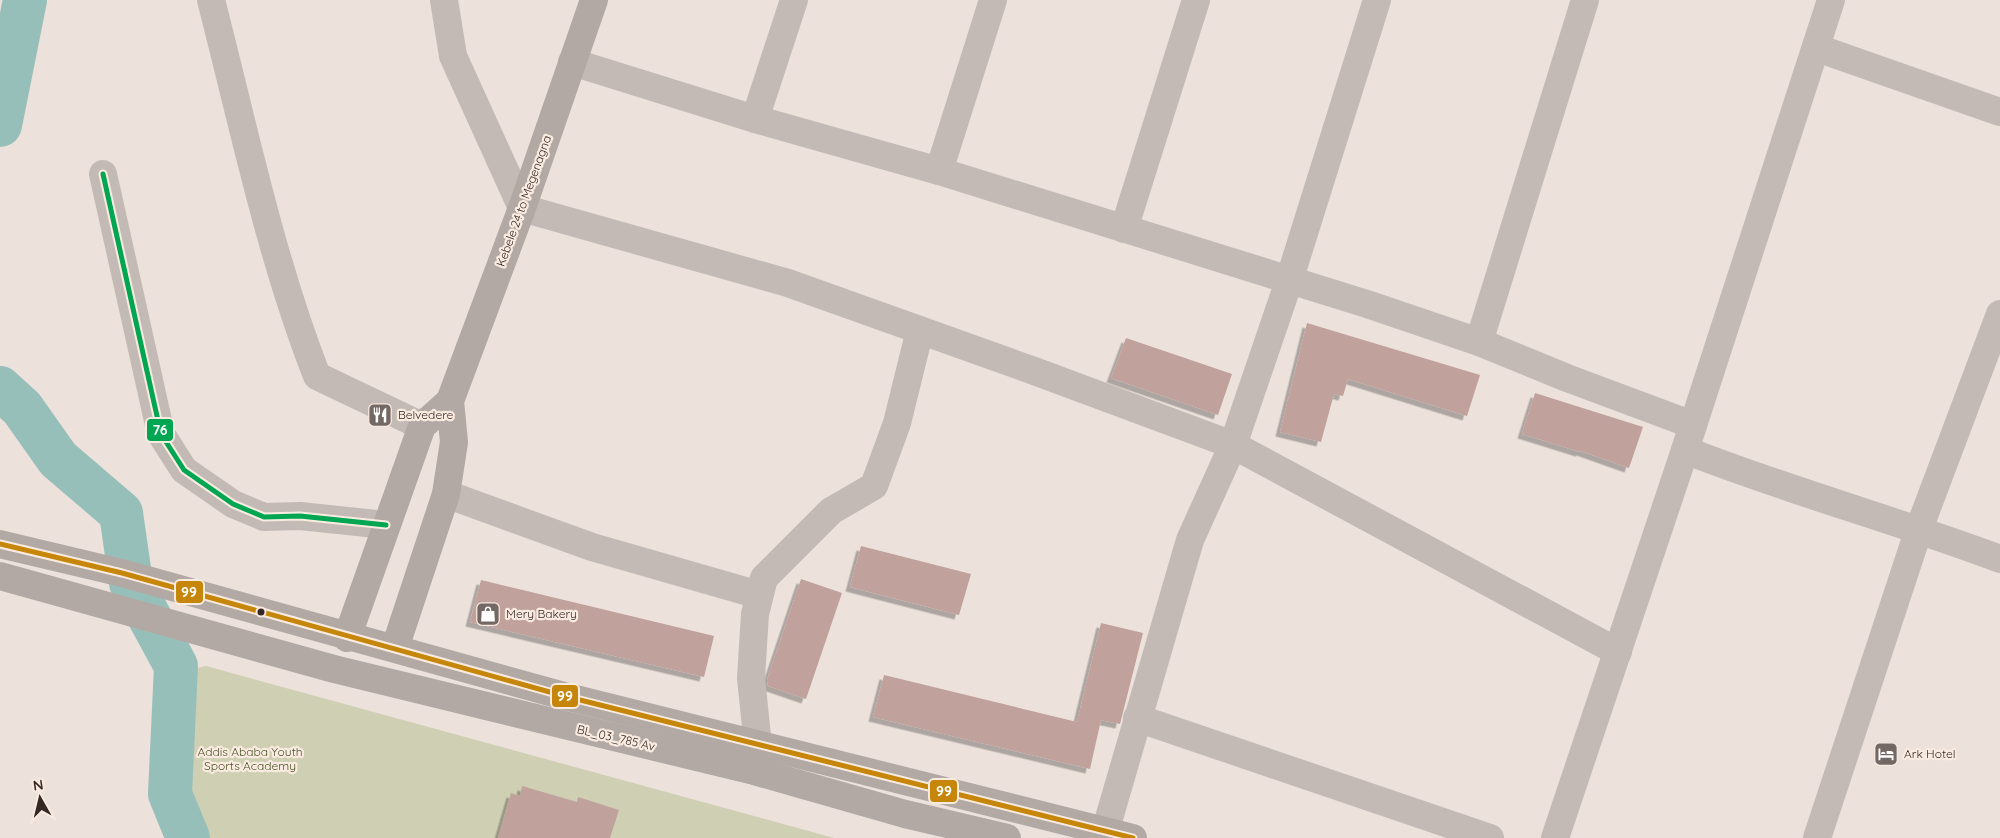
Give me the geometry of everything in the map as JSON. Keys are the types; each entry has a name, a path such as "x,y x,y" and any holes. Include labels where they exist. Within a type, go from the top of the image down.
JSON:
{"main road":[{"name":"Kebele 24 to Megenagna","path":"450,401 522,208 594,0"},
{"path":"347,638 422,426 450,401"},
{"path":"395,648 446,494 454,442 450,401"},
{"name":"BL_03_785 Av","path":"0,544 122,574 347,638 395,648 564,696 756,758 905,814 1007,838"},
{"name":"BL_03_785 Av","path":"0,576 224,640 508,712 756,758 1133,838"}],"street":[{"path":"212,0 284,280 299,330 317,376 422,426"},
{"path":"444,0 453,56 522,208 788,284 920,330 1232,446 1618,652"},
{"path":"756,119 794,0"},
{"path":"939,171 993,0"},
{"path":"1124,229 1196,0"},
{"path":"1105,832 1136,718 1190,540 1232,446 1289,281 1376,0"},
{"path":"1479,342 1585,0"},
{"path":"1555,838 1689,438 1831,0"},
{"path":"1817,48 2000,112"},
{"path":"572,62 756,119 939,171 1367,304 1479,342 1568,378 1790,488 1919,529 2000,559"},
{"path":"103,174 161,434 184,470 234,504 264,516 300,516 386,525"},
{"path":"1816,838 1919,529 2000,314"},
{"path":"756,758 751,678 755,614 764,578 831,511 874,486 897,423 920,330"},
{"path":"446,494 592,547 759,595"},
{"path":"1136,718 1490,838"}],"green space":[{"name":"Addis Ababa Youth Sports Academy","path":"206,666 834,838 179,838 167,782 184,671"}],"building":[{"path":"1307,323 1480,375 1467,416 1348,379 1343,396 1334,394 1321,442 1280,432"},
{"path":"1126,338 1232,374 1218,415 1111,378"},
{"path":"1535,393 1643,427 1629,468 1581,451 1522,434"},
{"path":"861,546 971,574 959,615 850,587"},
{"path":"801,579 842,593 806,699 768,686 767,680"},
{"path":"481,580 714,636 704,677 470,622"},
{"path":"1101,623 1143,633 1120,724 1101,720 1090,769 873,717 884,675 1077,722"},
{"path":"522,786 577,802 578,797 619,810 610,838 498,838 511,793 520,796"}],"waterway":[{"path":"0,125 25,0"},
{"path":"0,388 22,408 58,459 121,513 131,583 176,666 170,794 188,838"}],"transit line":[{"name":"76","path":"103,174 161,434 184,470 233,504 264,517 300,516 386,525"},
{"name":"99","path":"0,544 122,573 564,696 1133,838"}],"place":[{"name":"Belvedere","path":"380,415"},
{"name":"Mery Bakery","path":"488,614"},
{"name":"Ark Hotel","path":"1886,754"}]}
